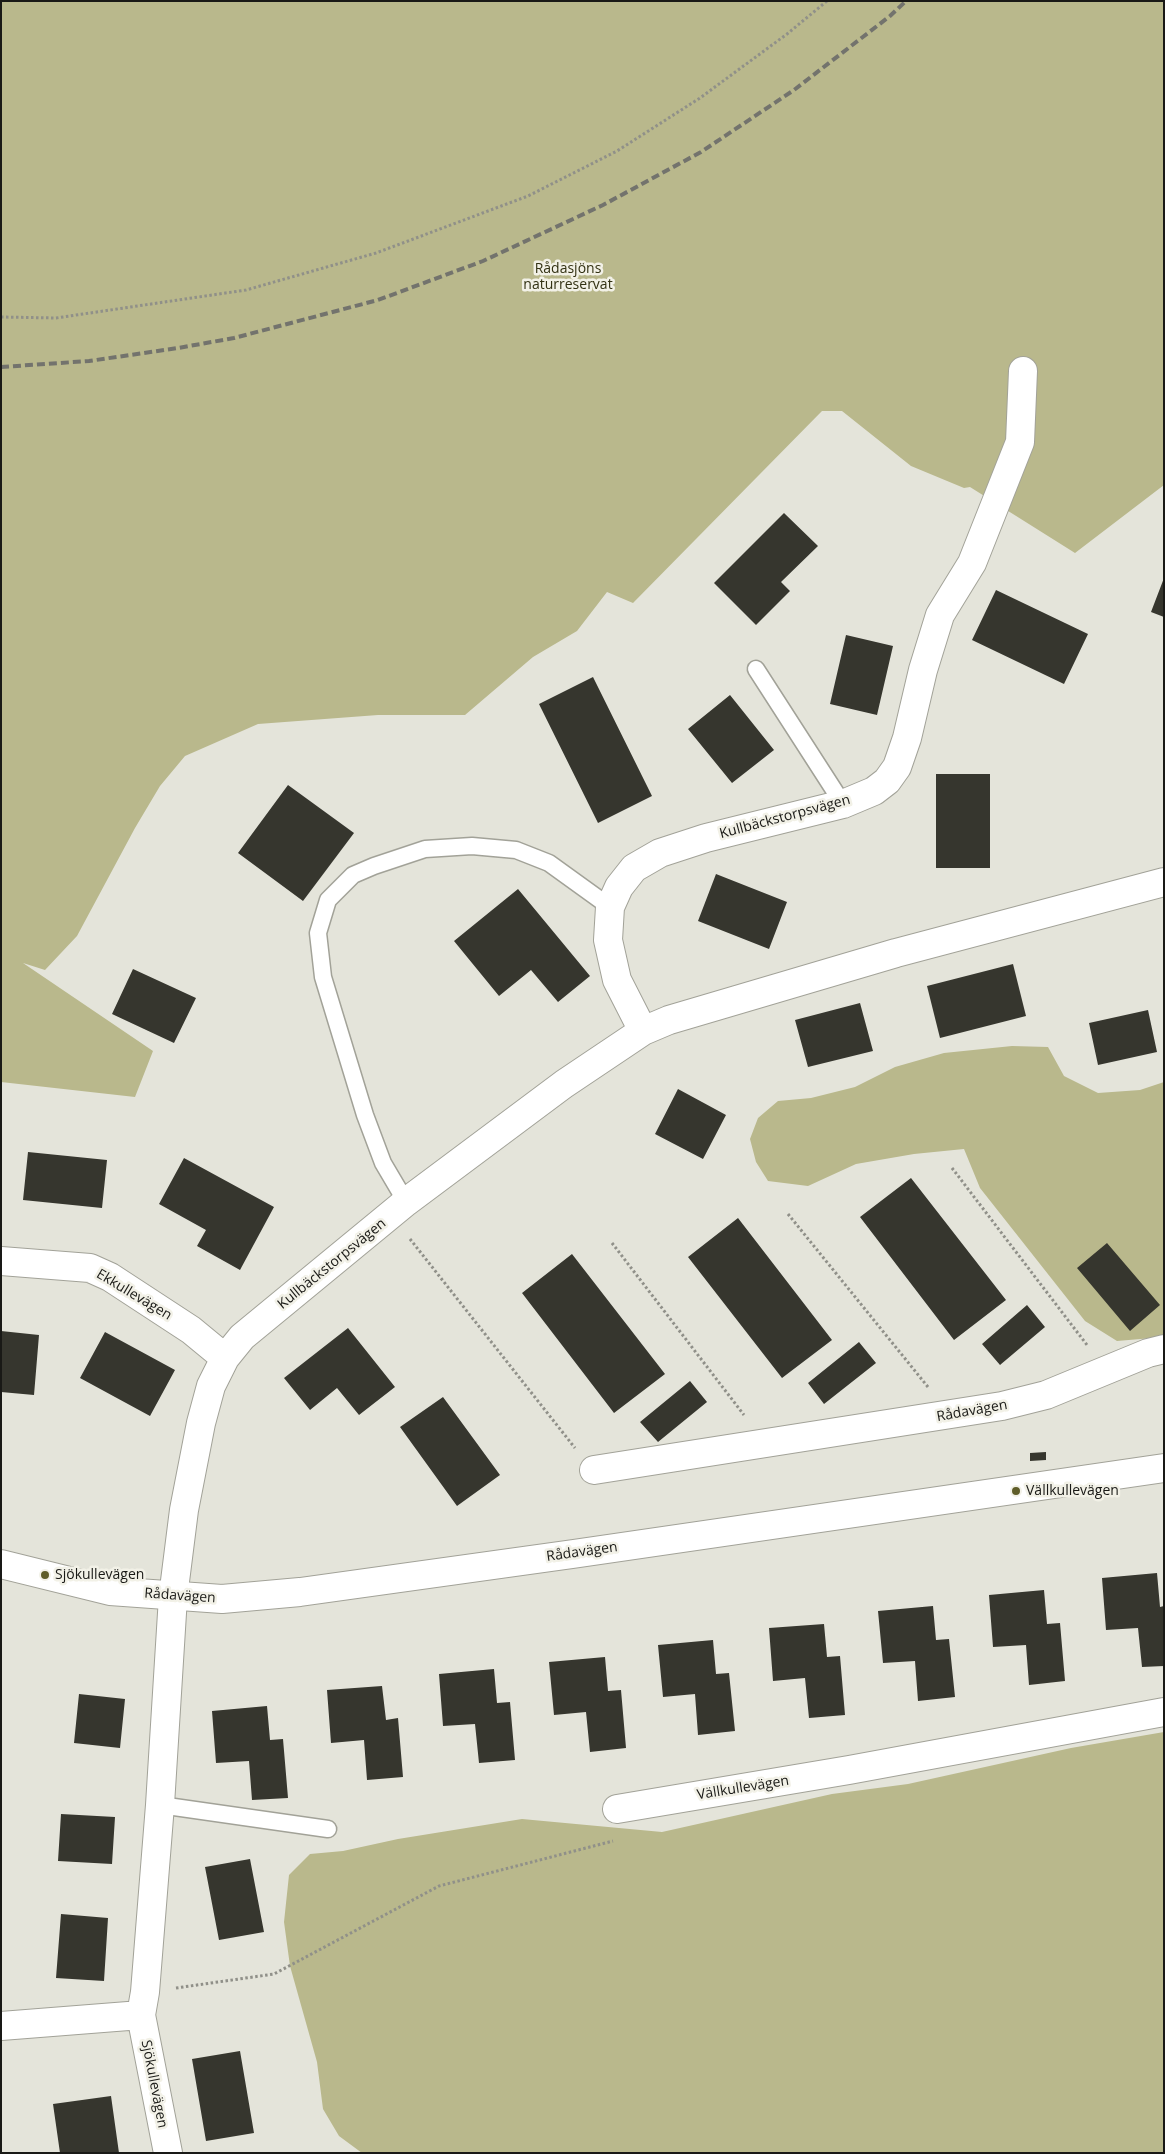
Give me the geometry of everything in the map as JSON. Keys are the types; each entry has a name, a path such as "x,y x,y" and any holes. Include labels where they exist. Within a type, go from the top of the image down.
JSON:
{"street":[{"name":"Kullbäckstorpsvägen","path":"643,1031 617,980 608,940 610,908 619,887 634,868 660,853 706,838 844,804 874,791 887,781 897,767 907,738 923,670 940,615 972,563 1020,442 1023,371"},
{"name":"Kullbäckstorpsvägen","path":"173,1597 184,1510 201,1423 211,1386 225,1358 242,1337 399,1209 564,1084 643,1031 669,1020 896,953 1164,882"},
{"name":"Ekkullevägen","path":"1,1261 90,1268 110,1277 191,1330 225,1358"},
{"name":"Rådavägen","path":"594,1470 1002,1406 1046,1395 1148,1352 1164,1349"},
{"name":"Rådavägen","path":"1,1564 110,1590 173,1597 222,1599 300,1592 1164,1468"},
{"name":"Sjökullevägen","path":"168,2153 143,2004 160,1805 173,1597"},
{"name":"Vällkullevägen","path":"617,1809 849,1770 1164,1712"},
{"path":"1,2026 143,2004"}],"lane":[{"path":"756,669 844,804"},
{"path":"399,1209 365,1115 323,977 318,933 328,900 353,876 374,866 425,849 472,846 516,850 550,862 610,908"},
{"path":"160,1805 328,1829"}],"path":[{"path":"1,317 56,318 246,290 376,253 528,196 617,151 700,98 787,34 828,1"},
{"path":"952,1168 1090,1349"},
{"path":"399,1209 594,1470"},
{"path":"788,1214 934,1394"},
{"path":"612,1242 745,1416"},
{"path":"143,2004 274,1974 439,1886 616,1840"}],"green space":[{"name":"Rådasjöns naturreservat","path":"1,1 1164,1 1164,485 1075,553 970,487 964,488 911,466 842,411 822,411 633,603 607,592 577,631 533,657 465,715 378,715 258,724 185,756 160,786 135,828 77,936 45,970 23,963 153,1051 135,1097 1,1082"},
{"path":"1012,1046 1048,1047 1064,1076 1098,1093 1140,1090 1164,1082 1164,1337 1117,1341 1085,1321 980,1188 964,1149 914,1154 856,1164 808,1186 768,1181 756,1162 750,1139 758,1118 778,1101 811,1098 855,1087 895,1067 944,1053"},
{"path":"1164,1732 1164,2153 362,2153 339,2136 323,2109 317,2062 290,1966 284,1922 289,1875 310,1854 343,1851 398,1839 522,1819 662,1832 832,1794 908,1784 1071,1748"}],"building":[{"path":"784,513 818,546 781,582 790,591 756,625 714,583"},
{"path":"1164,578 1164,617 1151,612"},
{"path":"996,590 1088,634 1064,684 972,640"},
{"path":"846,635 893,646 877,715 830,704"},
{"path":"593,677 652,796 598,823 539,704"},
{"path":"730,695 774,750 732,783 688,729"},
{"path":"936,774 990,774 990,868 936,868"},
{"path":"288,785 354,833 303,901 238,853"},
{"path":"716,874 787,902 769,949 698,921"},
{"path":"518,889 590,976 558,1002 531,970 499,996 454,941"},
{"path":"1013,964 1026,1016 940,1038 927,986"},
{"path":"133,969 196,998 174,1043 112,1014"},
{"path":"860,1003 873,1051 808,1067 795,1020"},
{"path":"1148,1010 1157,1052 1098,1065 1089,1023"},
{"path":"678,1089 726,1115 703,1159 655,1134"},
{"path":"28,1152 107,1160 102,1208 23,1200"},
{"path":"184,1158 274,1207 240,1270 197,1246 206,1230 159,1204"},
{"path":"911,1178 1006,1300 954,1340 860,1217"},
{"path":"738,1218 832,1340 782,1378 688,1257"},
{"path":"1107,1243 1160,1305 1130,1331 1077,1268"},
{"path":"572,1254 665,1374 614,1413 522,1293"},
{"path":"1027,1305 1045,1327 1000,1365 982,1344"},
{"path":"348,1328 395,1387 359,1415 337,1388 310,1410 284,1378"},
{"path":"1,1331 39,1335 34,1395 1,1392"},
{"path":"105,1332 175,1370 150,1416 80,1378"},
{"path":"859,1342 876,1363 824,1404 808,1383"},
{"path":"690,1381 707,1402 658,1442 640,1422"},
{"path":"443,1397 500,1475 457,1506 400,1427"},
{"path":"1046,1452 1046,1460 1030,1461 1030,1453"},
{"path":"1157,1573 1160,1607 1164,1606 1164,1666 1142,1667 1138,1628 1106,1630 1102,1578"},
{"path":"1044,1590 1047,1624 1060,1623 1065,1681 1029,1685 1026,1645 993,1647 989,1595"},
{"path":"933,1606 936,1640 949,1639 955,1697 918,1701 915,1661 883,1663 878,1611"},
{"path":"824,1624 827,1657 840,1656 845,1715 809,1718 805,1678 773,1681 769,1628"},
{"path":"713,1640 716,1674 729,1673 735,1731 698,1735 695,1694 663,1697 658,1645"},
{"path":"605,1657 608,1691 621,1690 626,1748 590,1752 586,1712 554,1715 549,1662"},
{"path":"494,1669 497,1703 510,1702 515,1760 479,1763 475,1724 443,1726 439,1674"},
{"path":"382,1686 386,1720 398,1718 403,1777 367,1780 364,1740 331,1743 327,1690"},
{"path":"79,1694 125,1699 120,1748 74,1743"},
{"path":"267,1706 270,1740 283,1739 288,1798 252,1800 249,1761 216,1763 212,1711"},
{"path":"61,1814 115,1817 112,1864 58,1861"},
{"path":"250,1859 264,1932 219,1940 205,1867"},
{"path":"61,1914 108,1918 104,1981 56,1978"},
{"path":"240,2051 254,2133 206,2141 192,2059"},
{"path":"111,2096 119,2153 60,2153 53,2104"}],"railway":[{"path":"1,367 89,361 234,338 378,300 483,261 603,205 701,152 794,90 890,16 906,1"}],"place":[{"name":"Vällkullevägen","path":"1016,1491"},
{"name":"Sjökullevägen","path":"45,1575"}]}
